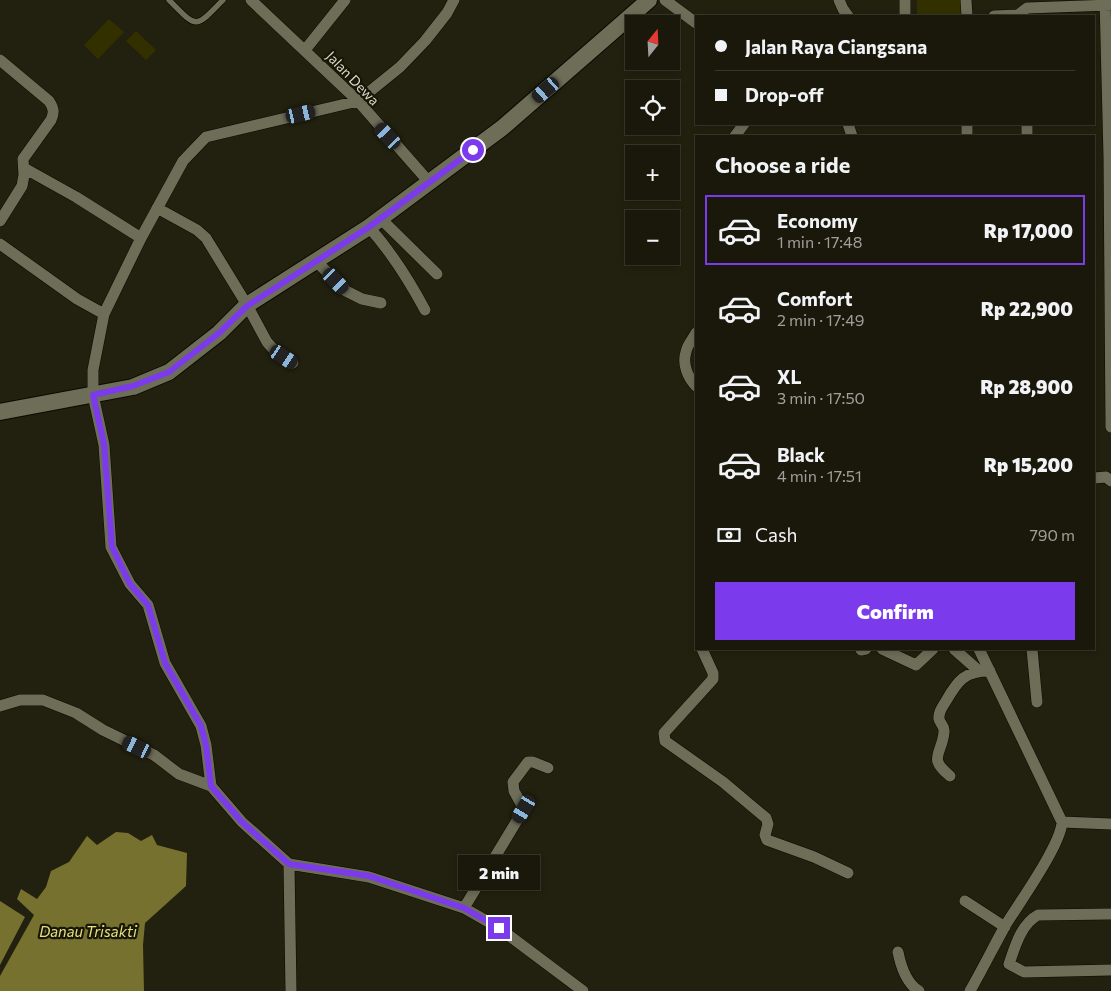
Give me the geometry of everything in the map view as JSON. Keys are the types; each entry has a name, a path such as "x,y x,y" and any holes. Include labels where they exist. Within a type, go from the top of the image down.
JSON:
{"main road":[{"path":"0,412 133,386 169,372 219,333 247,306 375,223 502,128 649,0"}],"street":[{"name":"Jalan Dewa","path":"251,0 358,101 429,182"},
{"path":"305,50 345,0"},
{"path":"211,786 206,745 201,726 165,663 148,605 130,584 112,547 104,444 93,395 93,370 104,314 141,238 183,161 206,136 358,101 413,54 448,13 454,0"},
{"path":"665,0 695,22"},
{"path":"838,0 847,15"},
{"path":"905,0 905,15"},
{"path":"966,0 967,15"},
{"path":"1000,15 1107,3 1103,21 1110,141 1111,427"},
{"path":"0,60 49,101 54,112 51,120 23,159 24,180 22,186 0,221"},
{"path":"24,168 76,197 141,238"},
{"path":"157,208 197,230 206,238 267,342 275,351 293,363"},
{"path":"375,223 437,274"},
{"path":"375,223 382,241 408,279 425,310"},
{"path":"0,244 77,299 104,314"},
{"path":"316,261 346,291 362,299 381,303"},
{"path":"695,335 686,351 685,366 695,385"},
{"path":"1095,478 1109,477"},
{"path":"702,650 713,673 713,679 664,733 666,741 723,782 766,818 768,824 765,835 767,840 814,857 848,873"},
{"path":"884,650 916,665 932,650"},
{"path":"955,650 984,671"},
{"path":"970,991 1062,831 1062,822 984,671 979,650"},
{"path":"1032,650 1037,702"},
{"path":"950,776 937,763 936,755 944,736 945,728 939,719 940,712 958,680 966,675 984,671"},
{"path":"0,706 20,700 43,700 76,713 103,730 154,755 179,774 211,786 242,822 289,864 369,876 464,908 499,928 583,991"},
{"path":"464,908 524,809 513,788 515,779 528,762 548,768"},
{"path":"1062,822 1111,824"},
{"path":"289,864 291,991"},
{"path":"965,901 1005,928"},
{"path":"1111,914 1038,915 1030,919 1016,943 1009,964 1024,972 1111,970"},
{"path":"898,952 904,974 919,991"}],"lane":[{"path":"168,0 190,21 196,23 203,21 223,0"}],"shaded area":[{"path":"917,0 968,0 968,15 917,15"},
{"path":"109,19 124,32 98,59 84,45"},
{"path":"136,31 156,50 146,60 126,41"}],"water":[{"name":"Danau Trisakti","path":"116,832 128,833 141,841 152,835 157,845 187,853 186,886 145,923 143,945 144,991 0,991 0,976 34,915 17,899 21,889 37,899 46,887 51,871 69,862 87,836 97,845"},
{"path":"0,901 25,917 0,965"}],"route":[{"path":"473,150 381,219 247,306 219,333 169,372 133,386 93,395 104,444 112,547 130,584 148,605 165,663 201,726 206,745 211,786 242,822 289,864 369,876 464,908 499,928"}]}
